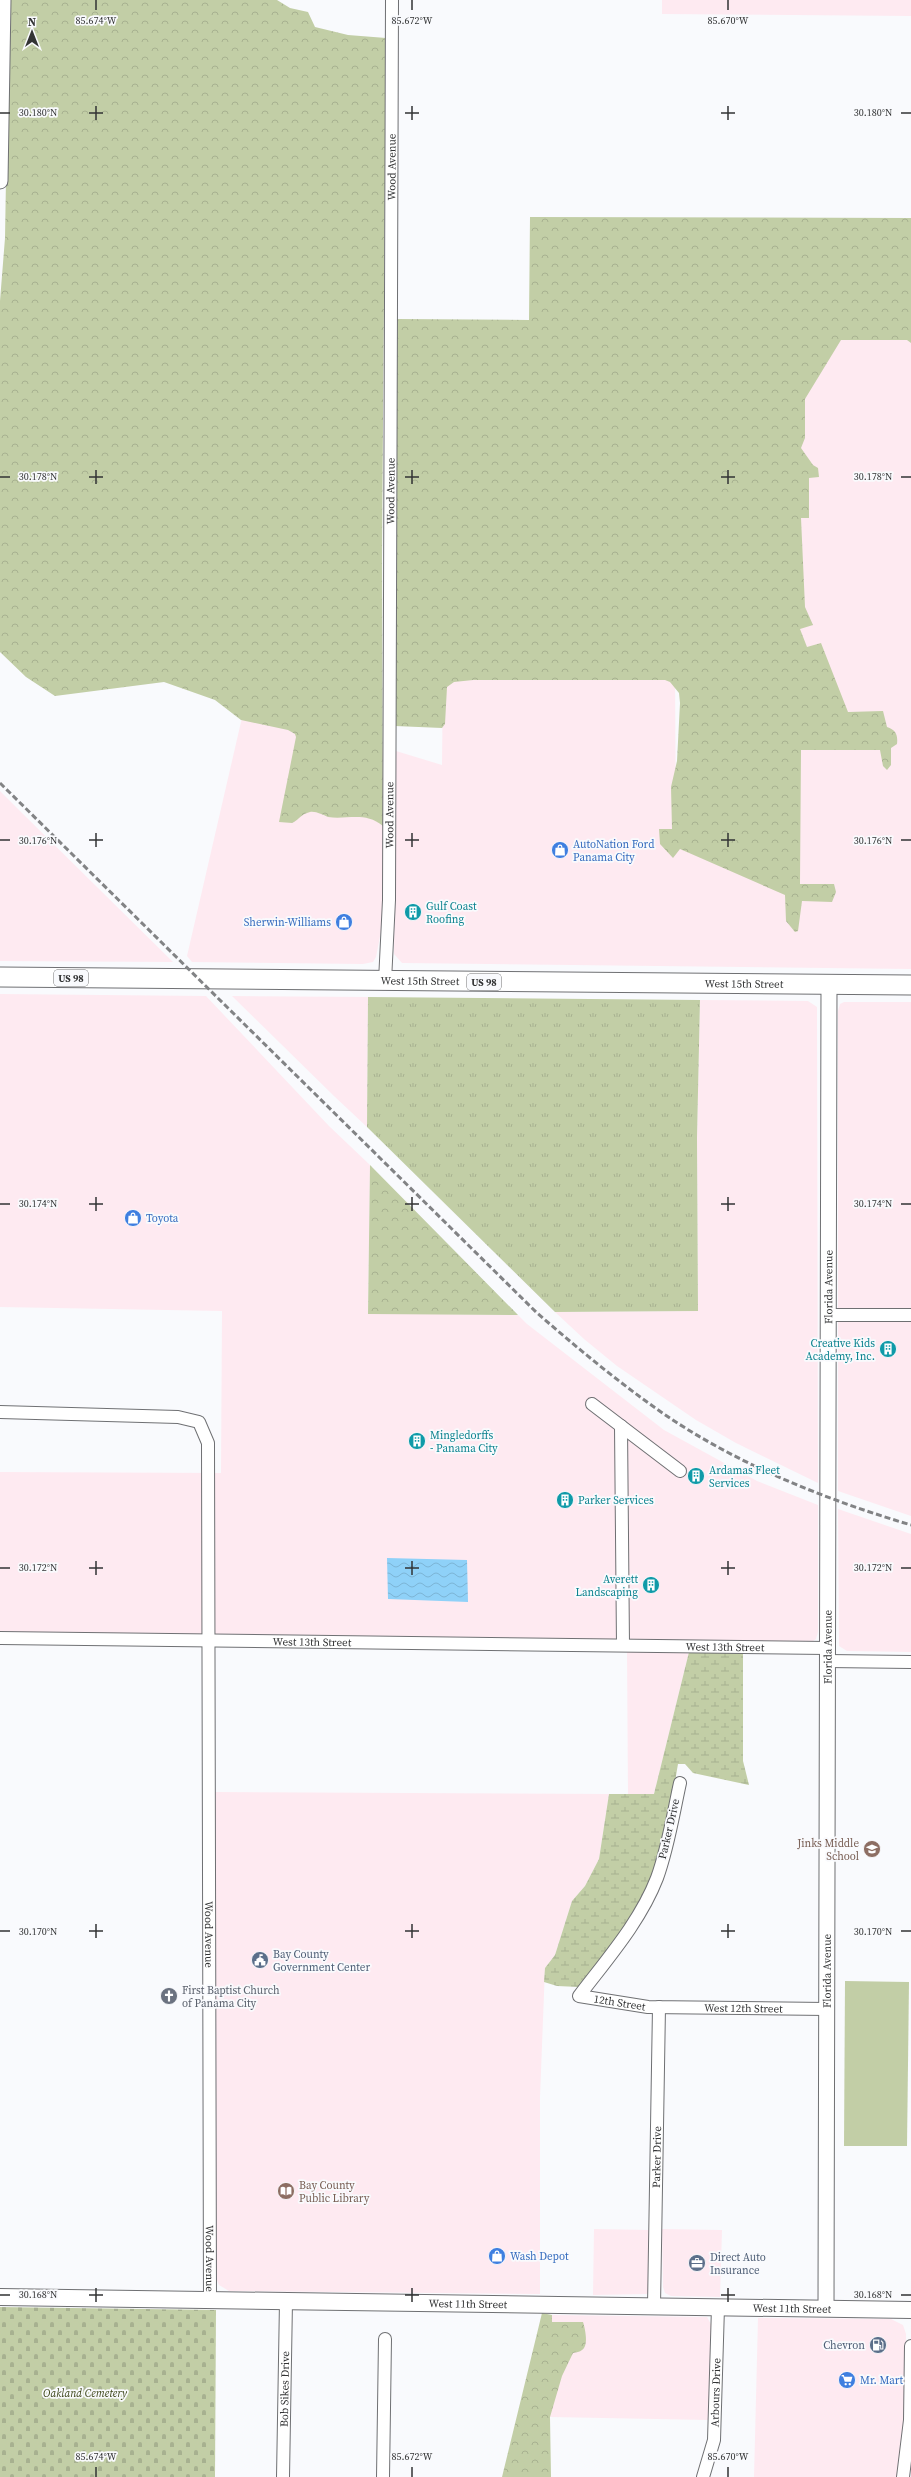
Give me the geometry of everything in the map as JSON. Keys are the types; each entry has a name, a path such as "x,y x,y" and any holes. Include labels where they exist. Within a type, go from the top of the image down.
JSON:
{"highway":[{"name":"West 15th Street","path":"0,977 911,985"}],"main road":[{"name":"West 11th Street","path":"0,2297 911,2310"}],"street":[{"path":"0,181 3,0"},
{"name":"Wood Avenue","path":"385,981 389,900 392,0"},
{"name":"Florida Avenue","path":"826,2308 829,985"},
{"path":"828,1315 911,1315"},
{"path":"592,1404 680,1471"},
{"name":"Wood Avenue","path":"0,1412 178,1417 199,1422 208,1443 207,1640 210,2300"},
{"path":"621,1426 623,1645"},
{"name":"West 13th Street","path":"0,1638 623,1645 827,1654 911,1662"},
{"name":"Parker Drive","path":"579,1996 623,1936 652,1889 666,1847 680,1783"},
{"name":"12th Street","path":"579,1996 659,2007"},
{"name":"West 12th Street","path":"659,2007 827,2009"},
{"name":"Parker Drive","path":"654,2306 659,2007"},
{"name":"Bob Sikes Drive","path":"283,2477 286,2301"},
{"name":"Arbours Drive","path":"703,2477 714,2440 718,2307"},
{"path":"383,2477 385,2339"},
{"path":"903,2477 910,2420 911,2346"}],"shaded area":[{"path":"662,0 911,0 911,16 662,14"},
{"path":"796,327 911,327 911,969 402,963 394,954 396,751 442,765 443,672 675,673 676,839"},
{"path":"244,709 383,748 383,921 376,957 373,962 363,964 192,962 187,956"},
{"path":"0,791 22,813 173,962 0,961"},
{"path":"0,994 206,996 329,1126 370,1165 368,1313 518,1315 527,1324 664,1430 757,1481 818,1505 818,1632 816,1639 810,1643 0,1632 0,1472 221,1473 222,1311 0,1307"},
{"path":"232,996 368,997 367,1127 334,1096"},
{"path":"700,1000 808,1001 817,1007 818,1483 736,1443 696,1420 617,1366 584,1339 555,1312 698,1311 697,1138"},
{"path":"844,1002 911,1002 911,1309 838,1308 838,1011 840,1004"},
{"path":"838,1322 911,1322 911,1516 838,1491"},
{"path":"838,1509 911,1534 911,1652 847,1651 839,1646"},
{"path":"627,1652 689,1652 654,1794 628,1794"},
{"path":"213,1792 609,1794 599,1859 585,1886 572,1901 555,1955 545,1968 540,2097 540,2294 229,2291 219,2285 216,2278"},
{"path":"594,2229 651,2230 649,2292 647,2294 593,2295"},
{"path":"662,2229 722,2230 720,2297 671,2296 665,2293 663,2287"},
{"path":"552,2315 707,2317 712,2326 709,2420 550,2417"},
{"path":"758,2318 891,2319 903,2325 906,2334 905,2416 897,2477 754,2477"}],"green space":[{"path":"9,0 277,0 290,8 308,12 315,27 348,35 386,38 382,557 383,826 376,821 363,817 335,818 312,812 305,814 292,823 279,822 296,737 295,734 288,730 241,720 215,700 164,682 55,696 26,677 0,652 0,301 5,238"},
{"path":"530,217 911,218 911,343 907,340 841,340 805,399 805,438 801,448 813,465 818,468 819,477 809,478 809,518 801,518 805,607 813,625 800,629 807,647 821,643 848,712 883,711 887,727 894,731 897,735 897,744 891,748 891,765 887,770 883,766 880,750 801,750 800,884 834,884 836,892 832,902 802,901 798,931 795,932 786,921 785,895 680,849 673,858 660,844 659,829 672,829 671,787 677,761 680,703 679,693 670,682 665,680 473,680 454,682 447,687 445,724 442,728 395,726 397,319 529,320"},
{"path":"368,997 700,1000 697,1138 698,1311 555,1312 367,1127"},
{"path":"370,1165 518,1315 368,1314"},
{"path":"689,1652 743,1653 743,1761 749,1785 693,1773 685,1764 678,1764 661,1854 650,1883 632,1914 612,1944 579,1987 557,1986 544,1982 545,1968 555,1955 572,1901 585,1886 599,1859 609,1794 654,1794"},
{"path":"845,1981 909,1982 907,2146 844,2146"},
{"name":"Oakland Cemetery","path":"0,2307 216,2310 215,2477 0,2477"},
{"path":"542,2313 552,2315 552,2322 583,2322 586,2337 585,2345 581,2351 573,2353 562,2376 550,2417 551,2477 502,2477"}],"water":[{"path":"387,1558 467,1560 468,1602 388,1599"}],"railway":[{"path":"0,783 536,1312 597,1364 661,1412 690,1431 750,1464 813,1492 911,1525"}],"place":[{"name":"AutoNation Ford Panama City","path":"560,850"},
{"name":"Gulf Coast Roofing","path":"413,912"},
{"name":"Sherwin-Williams","path":"344,922"},
{"name":"Toyota","path":"133,1218"},
{"name":"Creative Kids Academy, Inc.","path":"888,1349"},
{"name":"Mingledorffs - Panama City","path":"417,1441"},
{"name":"Ardamas Fleet Services","path":"696,1476"},
{"name":"Parker Services","path":"565,1500"},
{"name":"Averett Landscaping","path":"651,1585"},
{"name":"Jinks Middle School","path":"872,1849"},
{"name":"Bay County Government Center","path":"260,1960"},
{"name":"First Baptist Church of Panama City","path":"169,1996"},
{"name":"Bay County Public Library","path":"286,2191"},
{"name":"Wash Depot","path":"497,2256"},
{"name":"Direct Auto Insurance","path":"697,2263"},
{"name":"Chevron","path":"878,2345"},
{"name":"Mr. Mart","path":"847,2380"}]}
